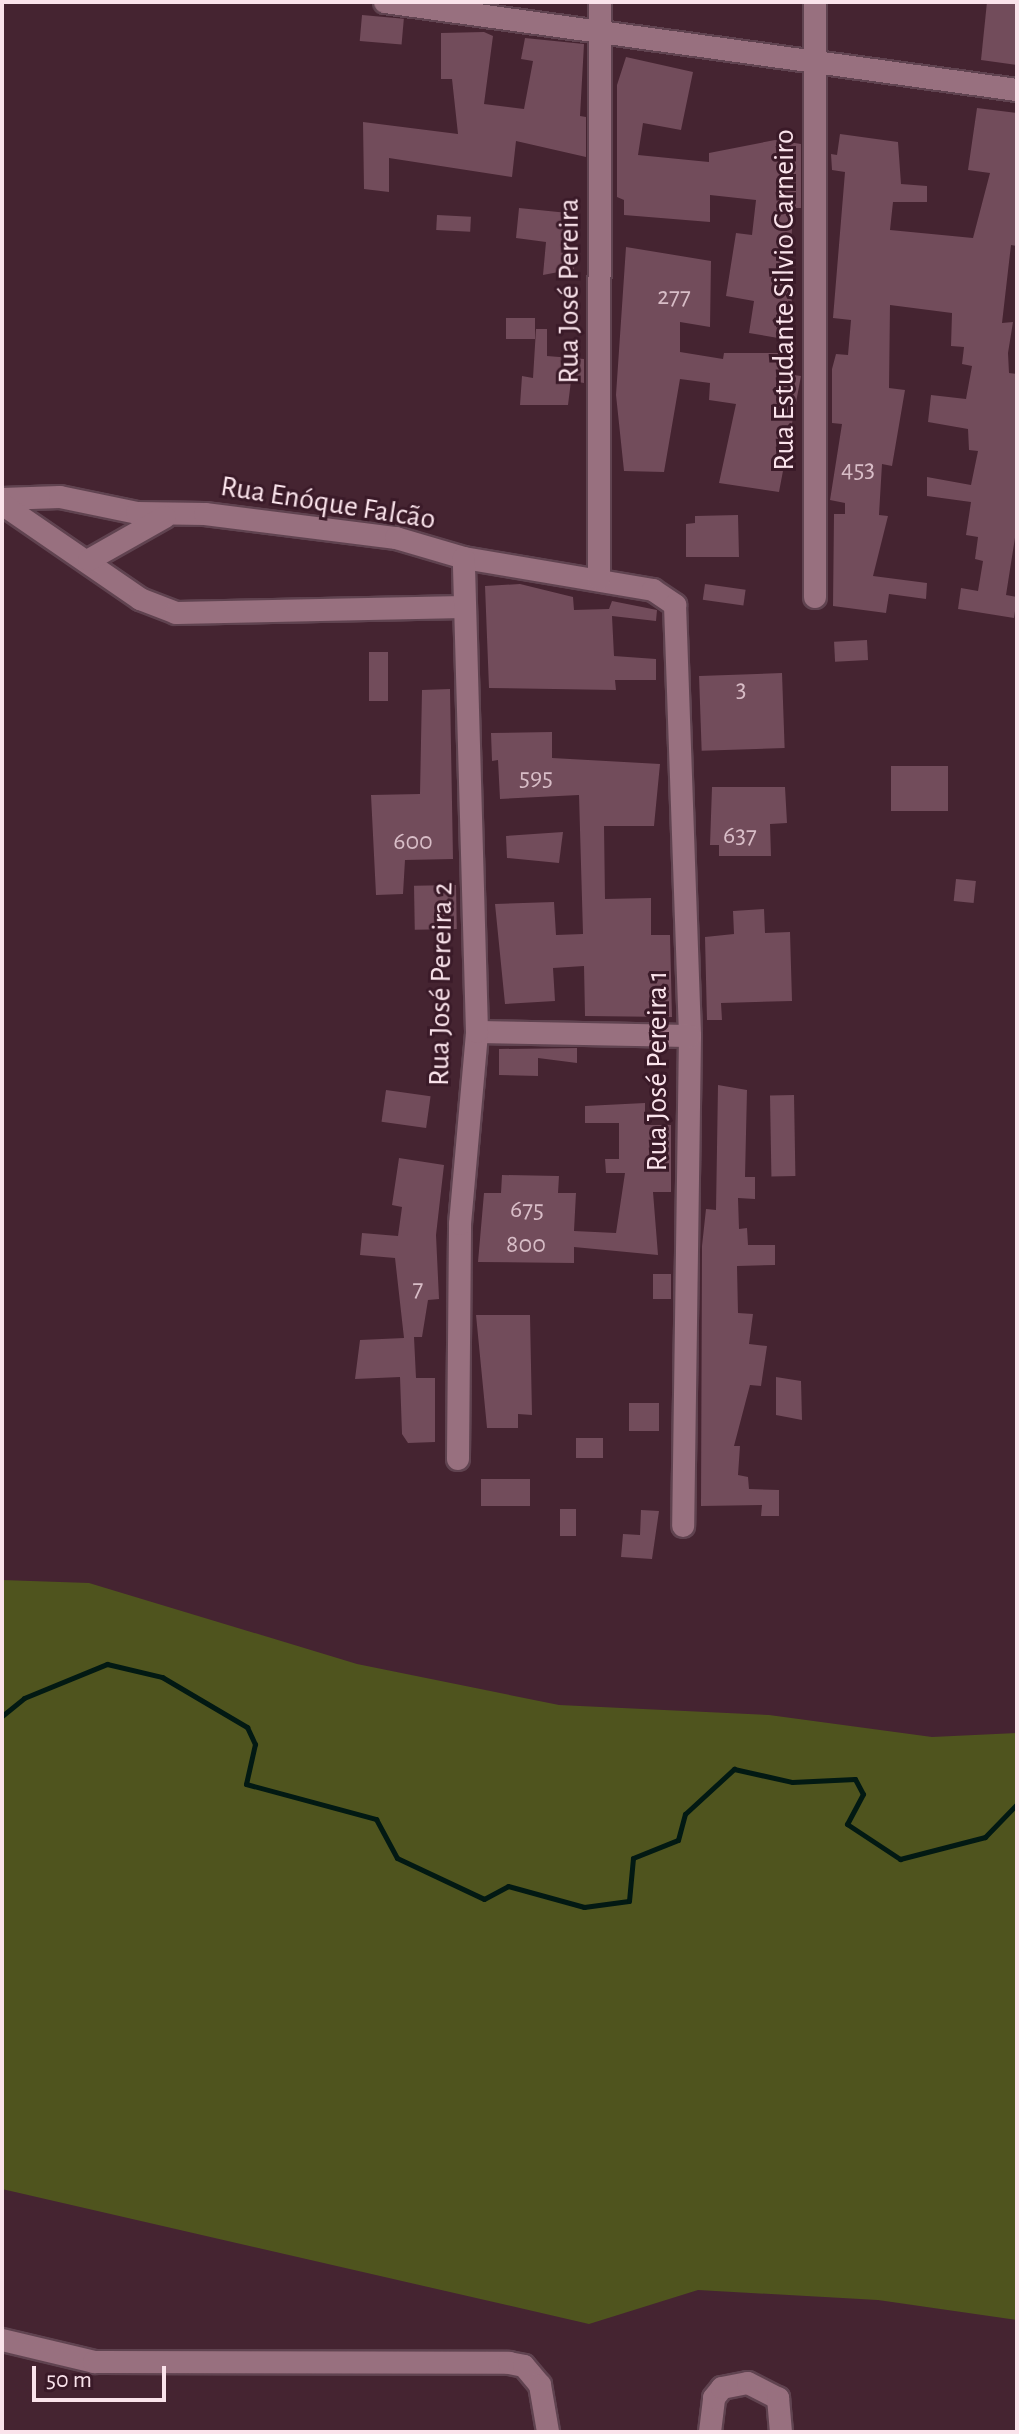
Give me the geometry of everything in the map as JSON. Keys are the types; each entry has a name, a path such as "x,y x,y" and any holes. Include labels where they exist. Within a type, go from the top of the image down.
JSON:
{"street":[{"path":"385,2 599,29 1017,90"},
{"name":"Rua José Pereira","path":"599,579 600,2"},
{"name":"Rua Estudante Silvio Carneiro","path":"815,2 815,597"},
{"name":"Rua Enóque Falcão","path":"2,501 60,497 174,514 396,538 464,558 653,590 679,615"},
{"path":"2,501 140,599 176,613 465,607"},
{"path":"89,560 174,514"},
{"name":"Rua José Pereira 2","path":"458,1459 460,1224 477,1032 464,558"},
{"name":"Rua José Pereira 1","path":"679,615 690,1036 683,1526"},
{"path":"477,1032 690,1036"},
{"path":"2,2340 94,2362 509,2363 524,2366 540,2385 548,2432"},
{"path":"710,2432 714,2398 722,2388 748,2383 778,2398 781,2432"}],"green space":[{"path":"2,1580 89,1583 357,1664 559,1705 769,1715 932,1737 1017,1733 1017,2320 878,2300 698,2290 589,2324 2,2189"}],"building":[{"path":"987,2 1017,2 1017,65 981,60"},
{"path":"362,15 404,19 402,45 360,41"},
{"path":"484,32 493,36 484,104 524,109 533,61 521,59 525,38 584,44 580,116 586,117 586,157 516,141 512,177 389,158 389,192 364,189 363,122 458,134 452,79 441,79 441,33"},
{"path":"626,57 693,72 681,130 643,123 638,155 709,162 709,153 775,140 801,144 801,208 794,208 788,274 793,309 784,339 749,333 754,301 726,296 736,233 752,235 756,200 710,195 710,222 624,215 624,200 617,197 617,85"},
{"path":"977,108 1017,113 1017,246 1011,245 1002,323 1013,322 1008,353 1009,373 1017,374 1017,525 1006,595 1017,597 1014,618 958,609 961,588 978,591 983,561 975,559 978,537 966,535 971,502 927,496 927,477 971,485 978,451 969,450 968,429 928,422 931,395 966,399 972,366 962,364 964,347 951,346 952,313 890,305 889,388 905,390 892,466 882,464 879,515 888,516 873,576 927,583 926,599 889,594 886,613 833,606 834,514 845,514 845,503 830,500 842,424 832,423 832,369 836,354 848,355 851,320 833,318 845,172 832,170 831,154 837,155 840,134 898,142 901,184 927,186 927,202 893,202 890,230 973,238 990,173 968,170"},
{"path":"519,208 568,213 564,243 576,249 574,269 543,275 546,242 516,238"},
{"path":"437,215 471,217 470,232 436,230"},
{"path":"626,247 711,261 710,327 680,322 680,352 723,359 724,353 783,353 780,373 801,376 779,492 719,483 736,404 709,400 710,383 680,379 664,472 624,471 616,395"},
{"path":"506,318 535,318 535,339 506,339"},
{"path":"536,329 547,329 547,356 584,359 584,383 571,381 568,405 520,405 522,376 533,378"},
{"path":"738,515 739,557 686,557 686,524 695,523 695,516"},
{"path":"520,584 573,597 574,610 609,609 612,601 657,610 656,621 612,616 614,656 656,659 656,680 615,680 616,690 489,688 485,586"},
{"path":"705,584 746,590 743,606 703,600"},
{"path":"867,640 868,660 835,662 834,642"},
{"path":"369,652 388,652 388,701 369,701"},
{"path":"782,673 785,748 702,751 699,676"},
{"path":"450,689 453,859 405,860 403,894 376,895 371,795 420,794 422,690"},
{"path":"552,732 552,758 660,764 654,826 604,826 605,899 651,898 651,935 670,935 672,1017 585,1016 584,966 553,968 555,1001 505,1004 495,904 554,902 556,935 583,934 579,795 500,799 498,760 492,761 491,733"},
{"path":"891,766 948,766 948,811 891,811"},
{"path":"712,787 785,787 787,823 770,824 771,856 719,856 719,845 710,845"},
{"path":"563,832 559,863 507,858 506,836"},
{"path":"956,879 976,881 974,903 954,901"},
{"path":"456,885 457,929 415,930 414,886"},
{"path":"764,909 765,933 790,932 792,1001 721,1003 722,1020 707,1020 705,937 734,934 733,911"},
{"path":"577,1048 577,1063 538,1058 538,1076 499,1075 499,1049"},
{"path":"718,1085 747,1090 745,1177 755,1177 755,1199 738,1198 739,1229 747,1228 748,1245 775,1245 775,1265 737,1266 738,1313 753,1314 749,1344 767,1346 761,1386 750,1385 734,1446 740,1446 738,1475 748,1477 749,1489 779,1490 779,1516 761,1516 762,1505 701,1506 702,1246 706,1209 716,1210"},
{"path":"386,1090 431,1096 426,1128 382,1122"},
{"path":"770,1095 794,1095 795,1176 771,1176"},
{"path":"645,1103 645,1125 671,1125 671,1192 653,1192 658,1255 574,1247 574,1263 478,1262 484,1193 501,1193 502,1175 559,1176 558,1193 576,1193 574,1231 616,1233 625,1173 606,1173 605,1159 619,1159 619,1123 585,1123 585,1106"},
{"path":"399,1158 444,1165 436,1235 439,1299 428,1300 422,1337 414,1337 416,1378 435,1378 435,1442 408,1443 402,1434 400,1377 355,1379 360,1340 404,1338 395,1258 360,1255 362,1233 398,1236 402,1207 392,1205"},
{"path":"653,1274 671,1274 671,1299 653,1299"},
{"path":"476,1315 530,1315 532,1415 518,1414 518,1428 487,1428"},
{"path":"776,1377 801,1381 802,1420 776,1415"},
{"path":"629,1403 659,1403 659,1431 629,1431"},
{"path":"576,1438 603,1438 603,1458 576,1458"},
{"path":"481,1479 530,1479 530,1506 481,1506"},
{"path":"560,1509 576,1509 576,1536 560,1536"},
{"path":"641,1510 659,1511 652,1559 621,1557 623,1534 640,1535"}],"waterway":[{"path":"2,1716 24,1698 107,1664 162,1677 247,1727 255,1744 246,1784 376,1819 397,1858 484,1899 508,1886 584,1907 629,1901 633,1858 678,1840 685,1814 734,1769 792,1782 855,1779 863,1794 847,1824 900,1859 985,1837 1017,1804"}]}
